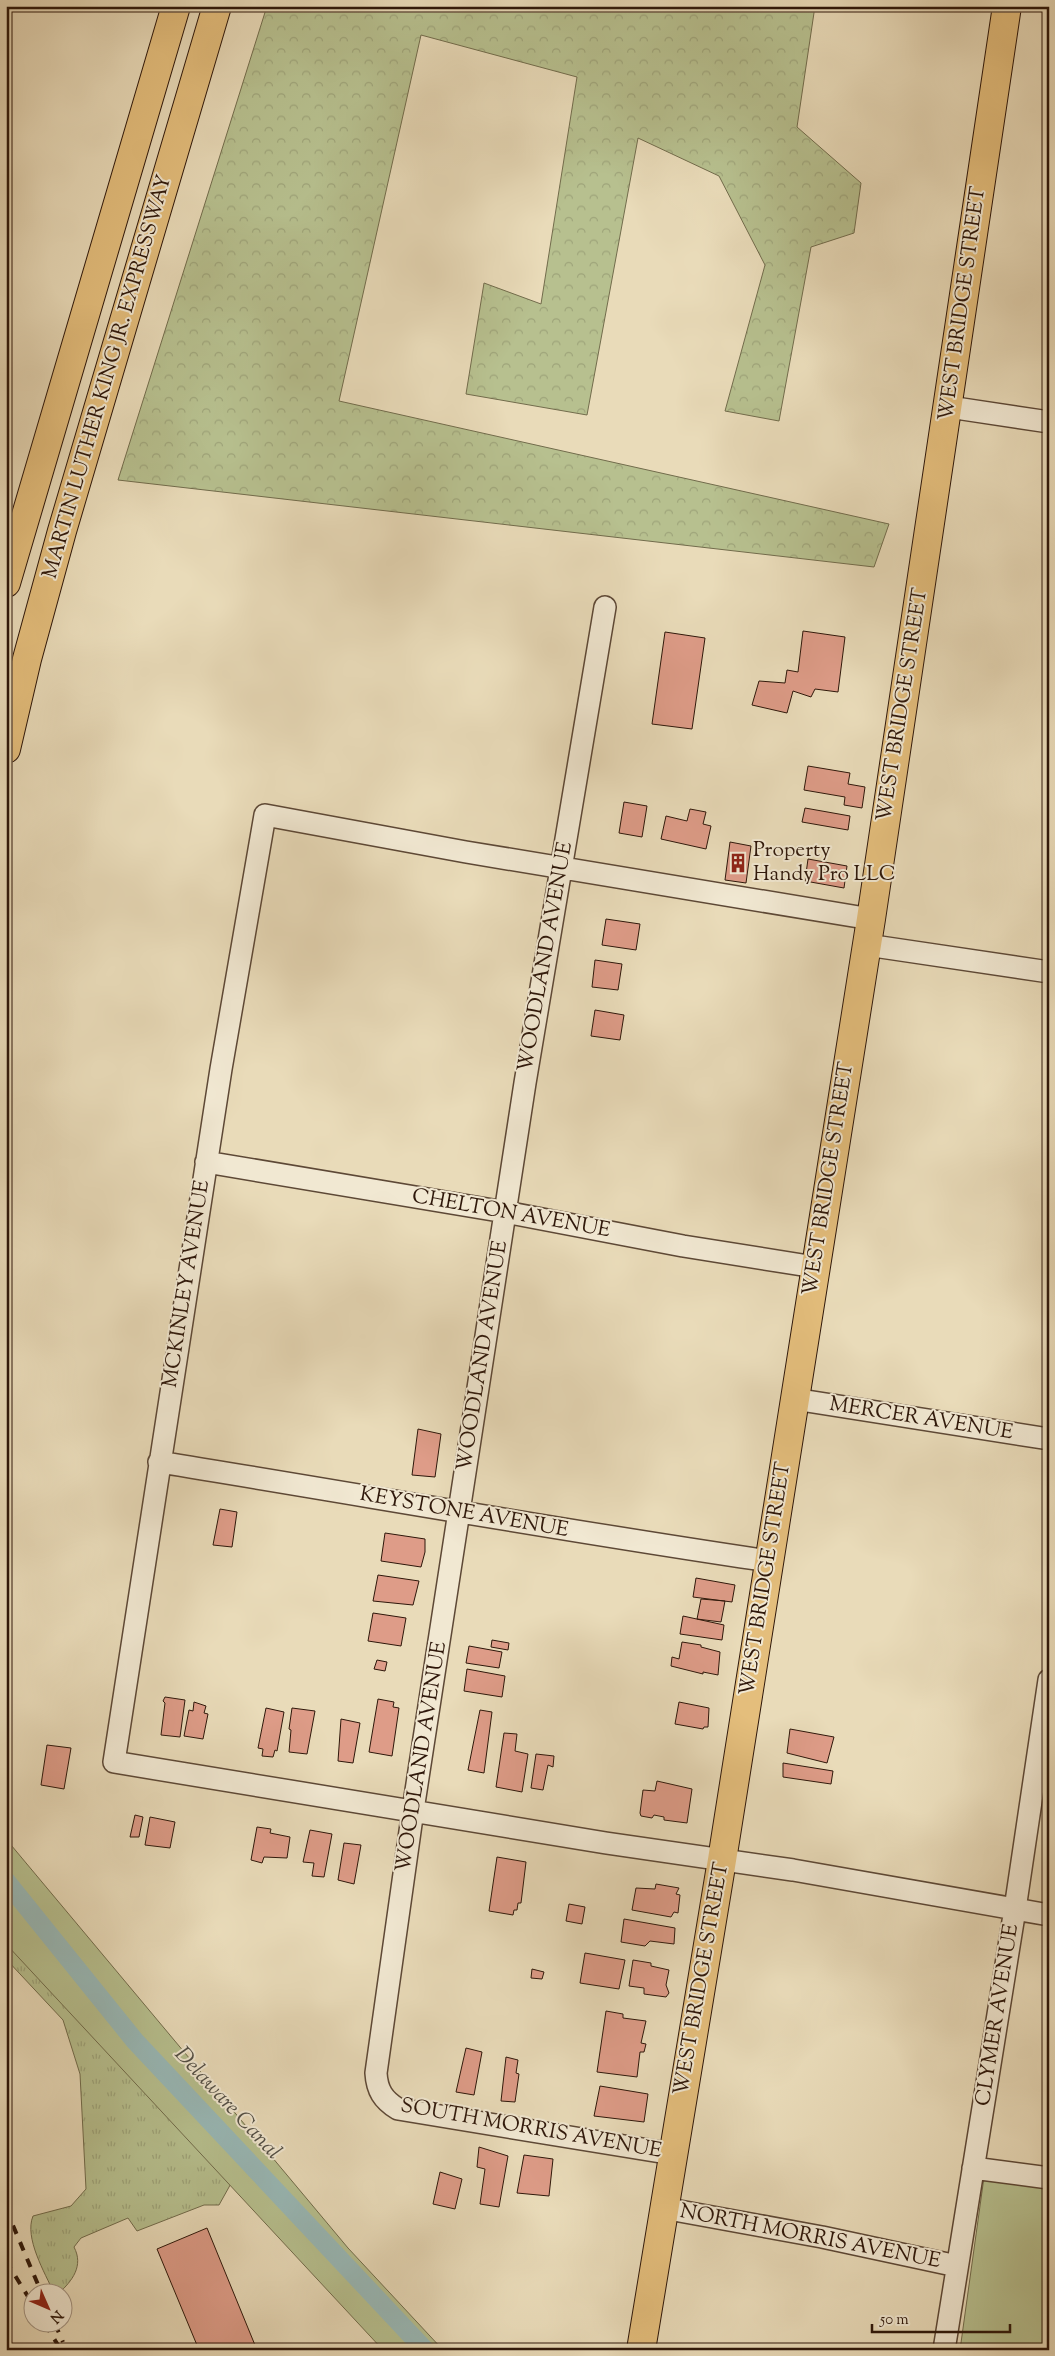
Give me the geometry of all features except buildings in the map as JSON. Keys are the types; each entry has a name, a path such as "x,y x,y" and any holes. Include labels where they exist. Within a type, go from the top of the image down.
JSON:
{"main road":[{"name":"MARTIN LUTHER KING JR. EXPRESSWAY","path":"6,583 176,6"},
{"name":"MARTIN LUTHER KING JR. EXPRESSWAY","path":"6,749 27,659 62,532 217,6"},
{"name":"WEST BRIDGE STREET","path":"641,2350 722,1860 867,945 1007,6"}],"street":[{"path":"948,406 1049,422"},
{"name":"WOODLAND AVENUE","path":"390,2104 382,2096 377,2085 376,2073 413,1810 505,1212 604,606"},
{"name":"MCKINLEY AVENUE","path":"413,1810 114,1762 206,1162 264,816 562,867"},
{"path":"562,867 871,919"},
{"path":"867,945 1049,972"},
{"name":"CHELTON AVENUE","path":"206,1162 505,1212 683,1246 815,1267"},
{"name":"MERCER AVENUE","path":"794,1399 1049,1439"},
{"name":"KEYSTONE AVENUE","path":"159,1462 459,1511 616,1539 769,1562"},
{"name":"CLYMER AVENUE","path":"944,2350 1015,1909 1049,1680"},
{"path":"413,1810 1049,1915"},
{"name":"SOUTH MORRIS AVENUE","path":"390,2104 398,2109 673,2154"},
{"path":"973,2168 1049,2178"},
{"name":"NORTH MORRIS AVENUE","path":"663,2208 822,2237 958,2266"}],"green space":[{"path":"267,6 815,6 797,127 861,183 854,233 811,247 779,421 725,411 765,265 719,176 638,138 587,415 466,394 484,283 541,304 577,77 421,35 339,401 889,524 874,567 118,480"},
{"path":"6,1839 348,2248 443,2350 383,2350 6,1944"},
{"path":"6,1936 243,2162 219,2205 204,2205 137,2231 128,2218 81,2238 74,2247 77,2254 77,2267 67,2284 50,2284 33,2245 31,2225 33,2216 71,2206 86,2189 80,2074 63,2020 6,1959"},
{"path":"985,2170 1049,2181 1049,2350 960,2350"}],"waterway":[{"name":"Delaware Canal","path":"6,1881 135,2041 425,2350"}],"railway":[{"path":"6,2209 38,2284"},
{"path":"6,2261 22,2287"},
{"path":"51,2334 61,2350"},
{"path":"59,2334 63,2342"}],"place":[{"name":"Property Handy Pro LLC","path":"738,863"}]}
